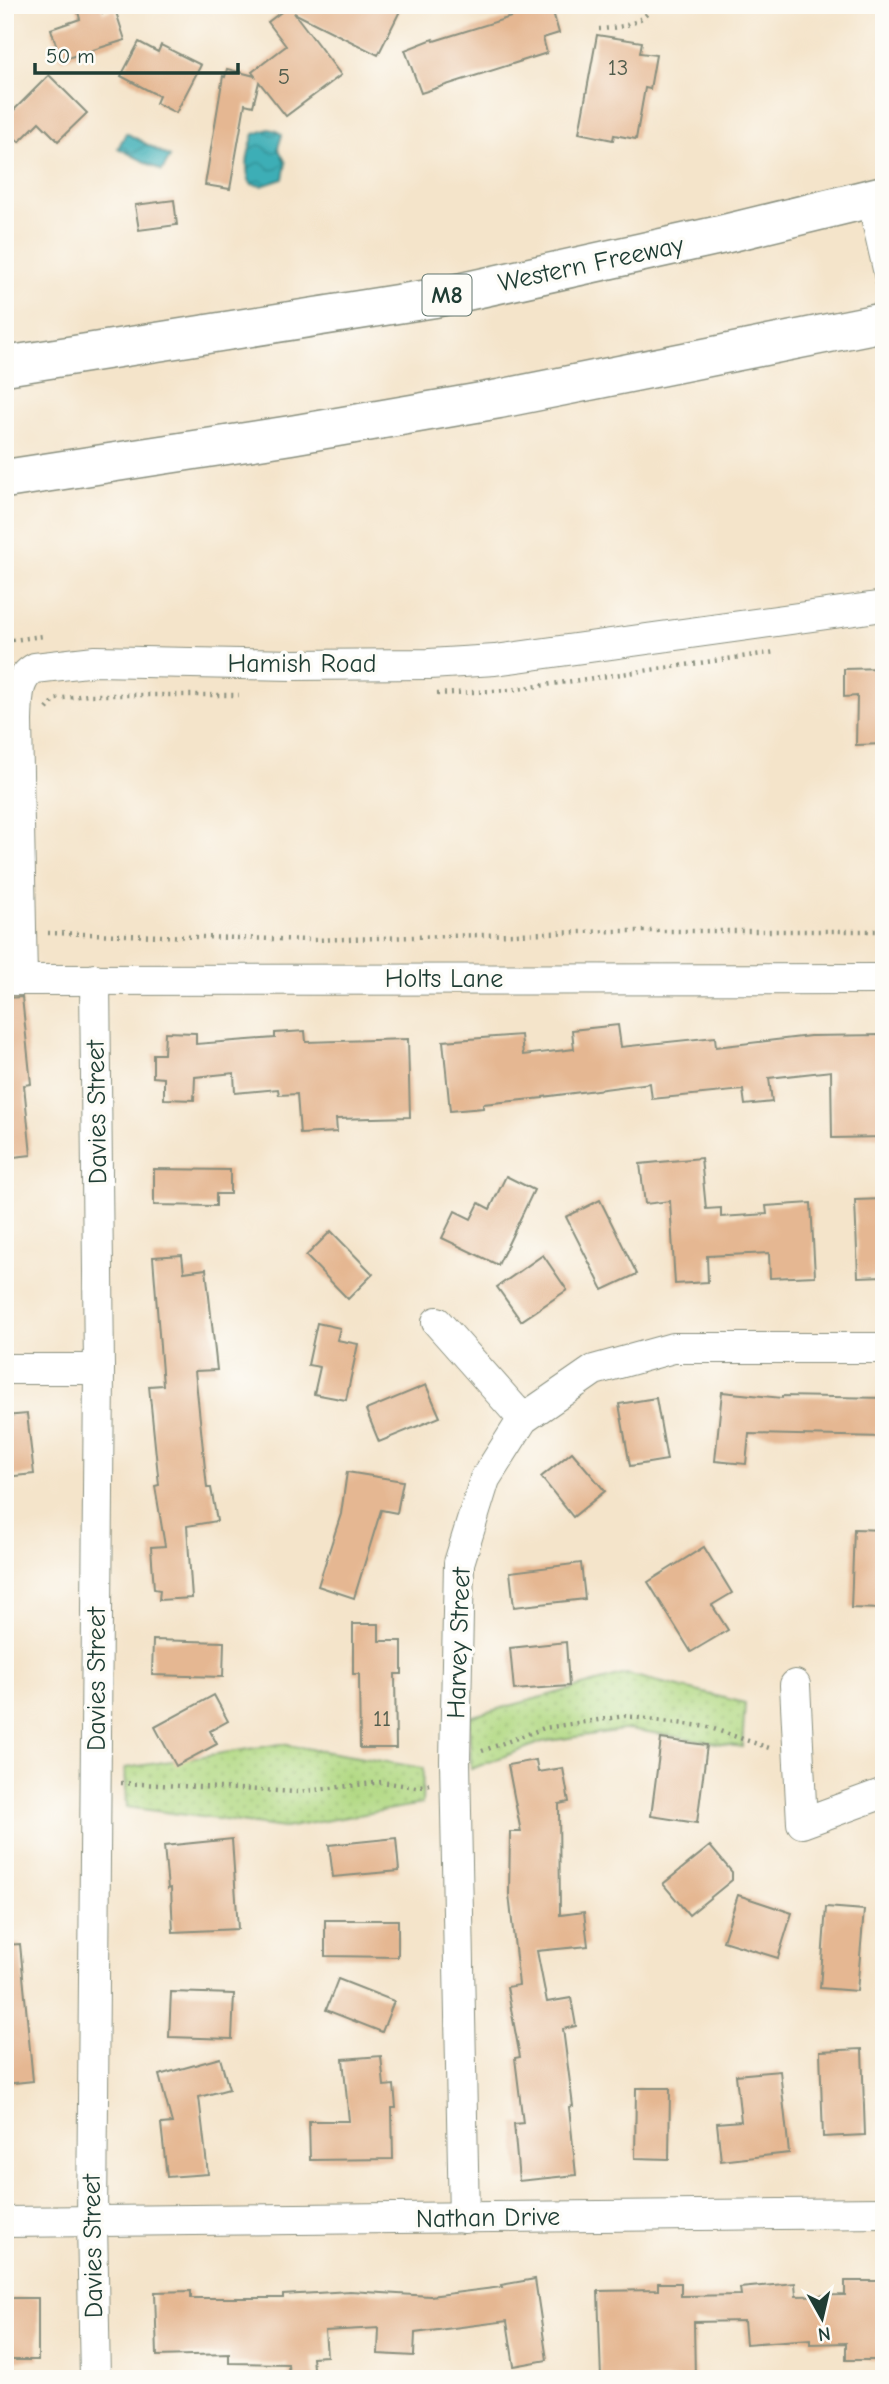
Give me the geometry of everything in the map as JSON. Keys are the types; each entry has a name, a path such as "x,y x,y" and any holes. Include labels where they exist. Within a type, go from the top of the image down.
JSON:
{"highway":[{"name":"Western Freeway","path":"5,366 435,298 706,239 874,197"},
{"path":"5,478 291,435 499,399 884,322"}],"street":[{"name":"Hamish Road","path":"14,980 21,934 18,694 21,681 27,672 35,667 96,661 306,665 429,664 495,660 884,606"},
{"name":"Davies Street","path":"95,979 99,1369 92,2222 95,2379"},
{"name":"Holts Lane","path":"14,980 884,979"},
{"path":"437,1322 523,1419"},
{"name":"Harvey Street","path":"464,2218 455,1770 459,1563 485,1479 523,1419 594,1370 673,1348 884,1348"},
{"path":"5,1369 99,1369"},
{"path":"795,1685 802,1823 884,1793"},
{"name":"Nathan Drive","path":"5,2222 884,2213"}],"lane":[{"path":"874,197 884,283"}],"path":[{"path":"598,29 622,27 637,22 654,5"},
{"path":"5,641 48,636"},
{"path":"21,934 89,933 313,940 615,931 884,931"},
{"path":"96,1781 298,1792 382,1782 416,1787 544,1728 625,1716 709,1727 799,1758"}],"green space":[{"path":"626,1674 745,1703 742,1747 629,1729 542,1742 471,1769 469,1717"},
{"path":"281,1744 423,1768 422,1804 284,1828 127,1807 125,1768"}],"water":[{"path":"269,129 282,135 278,148 286,163 283,179 262,186 251,184 247,166 252,140 254,134"},
{"path":"126,133 170,157 162,171 118,148"}],"building":[{"path":"76,5 101,5 103,13 115,9 125,40 61,60 51,29 80,19"},
{"path":"278,5 403,5 378,55 294,13 341,75 286,116 259,82 253,106 245,104 230,189 205,185 223,76 225,77 227,69 255,76 252,72 286,46 268,22 285,9"},
{"path":"549,5 559,33 543,38 547,53 421,93 405,50 433,39 434,41"},
{"path":"597,35 642,42 640,53 656,55 650,89 645,88 636,139 614,135 613,140 579,133"},
{"path":"139,42 158,52 161,45 201,65 176,113 156,103 159,96 121,76"},
{"path":"49,75 87,113 58,141 39,122 19,142 5,128 5,119"},
{"path":"174,200 177,225 139,230 135,205"},
{"path":"884,668 884,744 856,745 857,696 844,697 844,669"},
{"path":"22,997 31,1084 24,1085 31,1155 5,1158 5,998"},
{"path":"618,1025 621,1047 715,1037 716,1047 810,1036 884,1035 884,1137 832,1138 831,1071 769,1078 772,1102 745,1105 743,1090 652,1099 650,1083 483,1104 483,1108 450,1111 443,1041 521,1035 523,1055 574,1049 572,1030"},
{"path":"305,1031 306,1042 408,1039 410,1117 336,1119 337,1132 300,1134 297,1094 279,1095 278,1089 235,1093 234,1073 195,1077 194,1100 164,1099 164,1078 153,1077 153,1054 164,1054 165,1032 196,1033 196,1044 275,1038 275,1033"},
{"path":"701,1158 706,1209 721,1208 721,1217 767,1214 766,1206 811,1203 815,1276 770,1278 769,1253 707,1256 708,1282 675,1284 670,1201 645,1204 640,1164"},
{"path":"154,1169 230,1170 230,1194 216,1194 216,1206 154,1205"},
{"path":"506,1176 534,1190 498,1265 442,1238 455,1211 471,1219 479,1203 490,1209"},
{"path":"884,1199 884,1276 858,1277 855,1200"},
{"path":"600,1200 637,1274 603,1290 566,1217"},
{"path":"331,1231 373,1274 348,1299 306,1256"},
{"path":"182,1255 184,1272 206,1269 217,1370 195,1371 207,1488 211,1488 217,1521 187,1526 192,1598 159,1600 160,1590 154,1589 151,1547 165,1546 155,1486 159,1485 149,1386 163,1385 153,1257"},
{"path":"543,1255 567,1290 521,1321 497,1287"},
{"path":"317,1323 340,1328 337,1340 358,1344 346,1400 314,1394 320,1367 308,1365"},
{"path":"426,1385 440,1417 379,1442 366,1410"},
{"path":"722,1392 782,1398 884,1398 884,1437 749,1434 746,1464 715,1461"},
{"path":"656,1398 667,1460 630,1466 619,1404"},
{"path":"27,1414 34,1474 5,1477 5,1416"},
{"path":"572,1452 605,1491 573,1517 541,1477"},
{"path":"347,1472 403,1481 397,1513 381,1510 354,1598 318,1586 341,1514"},
{"path":"854,1529 884,1530 884,1609 851,1608"},
{"path":"704,1547 732,1593 712,1605 728,1630 691,1652 648,1582"},
{"path":"581,1563 585,1599 514,1607 510,1572"},
{"path":"353,1624 379,1624 379,1641 402,1641 402,1674 395,1674 396,1748 360,1748 359,1674 353,1674"},
{"path":"153,1640 224,1642 223,1677 152,1675"},
{"path":"566,1642 569,1686 514,1690 510,1648"},
{"path":"214,1695 228,1721 210,1731 217,1744 176,1766 155,1727"},
{"path":"661,1739 707,1745 697,1823 651,1816"},
{"path":"536,1760 538,1772 563,1768 569,1802 559,1804 560,1915 584,1912 588,1946 537,1951 547,2002 571,1998 576,2026 563,2029 573,2106 569,2107 576,2175 519,2181 514,2124 523,2123 515,2058 520,2057 507,1987 519,1985 509,1894 510,1832 521,1832 508,1765"},
{"path":"396,1838 399,1871 333,1877 329,1845"},
{"path":"232,1839 238,1929 173,1932 171,1888 168,1889 164,1846"},
{"path":"710,1846 732,1872 732,1880 689,1915 663,1884"},
{"path":"738,1895 792,1913 778,1958 723,1941"},
{"path":"826,1907 864,1910 857,1991 820,1988"},
{"path":"325,1920 398,1920 398,1957 325,1956"},
{"path":"20,1944 33,2081 5,2084 5,1945"},
{"path":"338,1979 394,2001 382,2032 326,2010"},
{"path":"171,1992 234,1994 232,2039 169,2037"},
{"path":"862,2049 865,2135 823,2137 820,2051"},
{"path":"381,2056 384,2086 394,2085 396,2108 392,2108 393,2159 310,2160 309,2121 349,2121 343,2059"},
{"path":"220,2058 229,2089 199,2097 208,2174 167,2177 161,2124 172,2123 159,2075"},
{"path":"780,2071 789,2153 721,2161 717,2123 741,2121 736,2075"},
{"path":"636,2088 670,2088 669,2159 635,2158"},
{"path":"535,2279 547,2360 514,2366 507,2321 415,2333 414,2356 378,2354 379,2328 325,2331 327,2356 312,2357 314,2379 289,2379 288,2364 229,2363 229,2354 157,2356 155,2292 191,2291 191,2298 283,2298 283,2295 350,2291 430,2296 502,2287 501,2285"},
{"path":"845,2281 878,2281 878,2360 846,2360 846,2343 810,2344 810,2339 746,2344 744,2321 694,2322 695,2379 601,2379 598,2291 658,2290 658,2283 681,2283 681,2296 741,2295 740,2288 795,2283 796,2296 845,2295"},
{"path":"5,2298 38,2298 38,2360 5,2360"}]}
